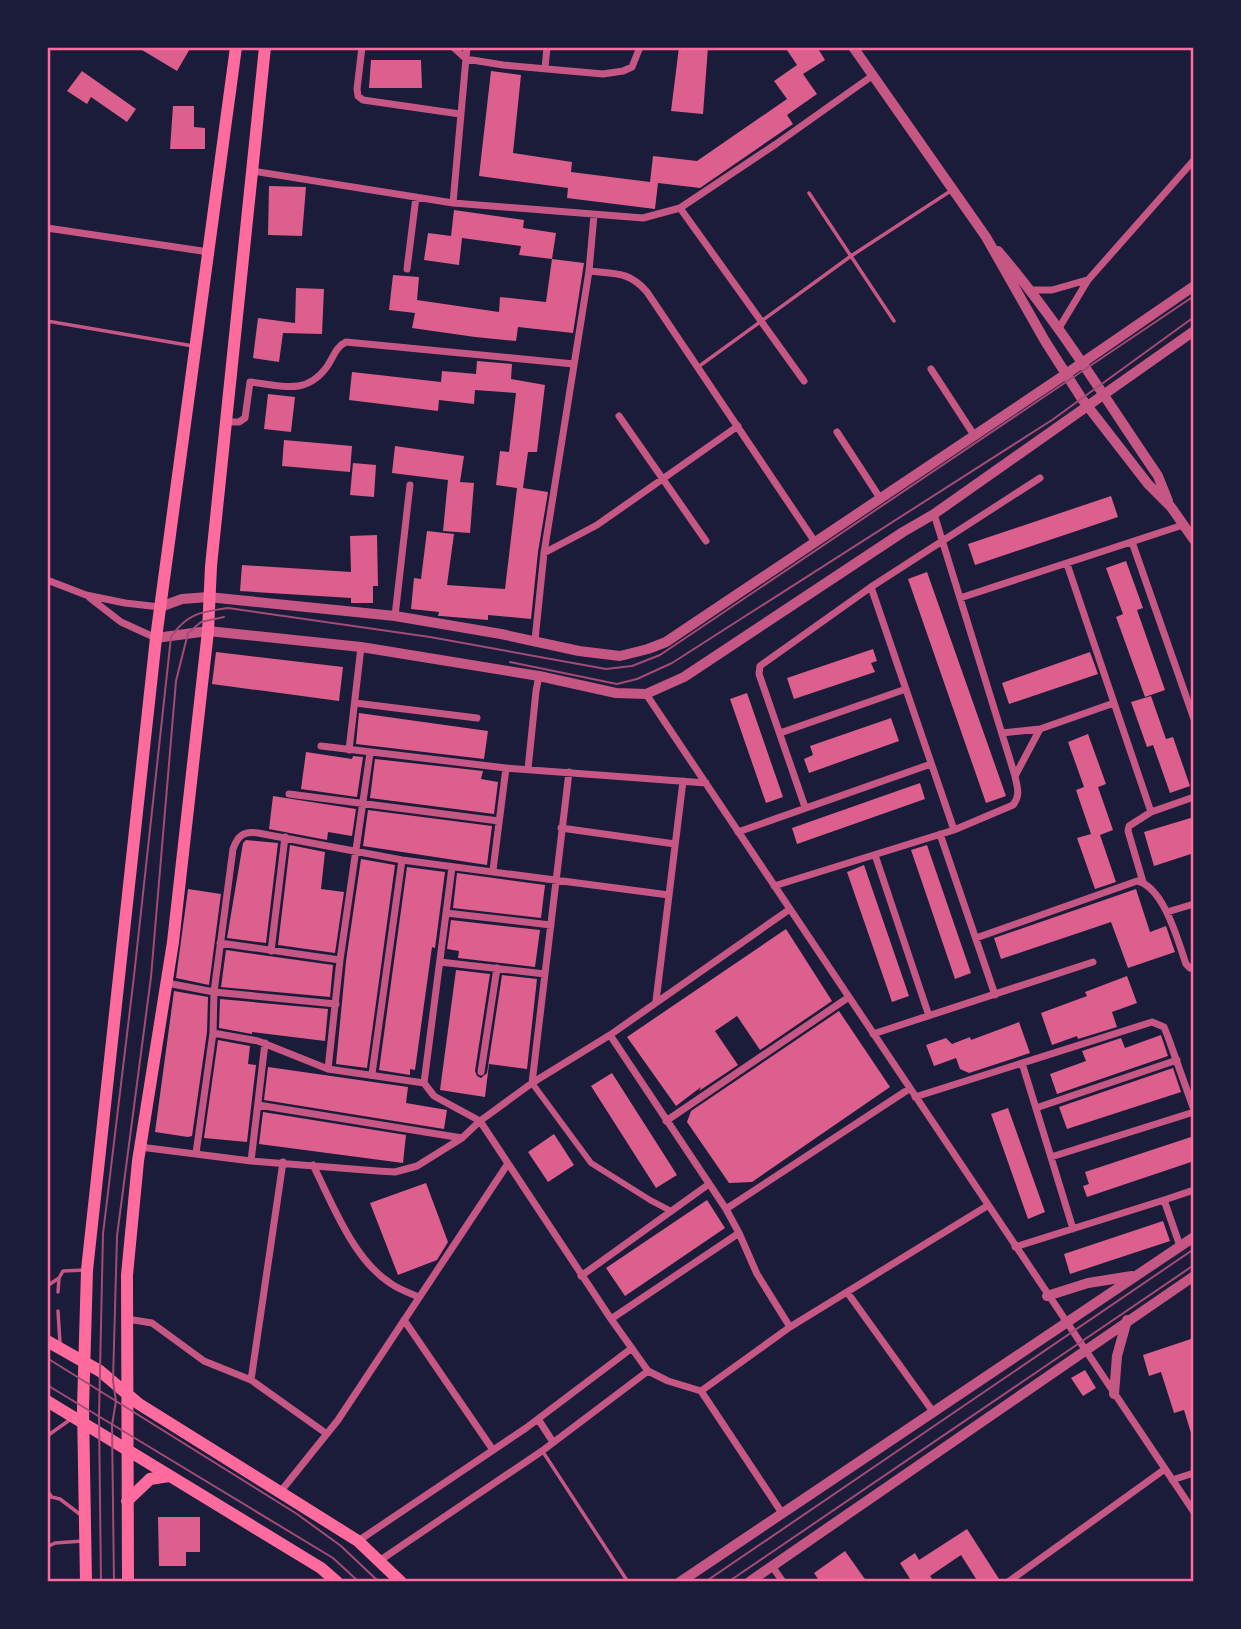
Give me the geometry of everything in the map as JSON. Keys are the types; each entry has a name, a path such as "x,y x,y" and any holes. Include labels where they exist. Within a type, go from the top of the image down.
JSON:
{"main road":[{"path":"86,1582 79,1420 85,1361 87,1270 153,686 156,638 236,47"},
{"path":"128,1582 127,1275 140,1147 167,983 208,631 208,597 265,47"},
{"path":"47,1341 85,1361 150,1411 358,1541 401,1582"},
{"path":"47,1401 321,1568 337,1582"},
{"path":"127,1501 150,1479 169,1476"}],"street":[{"path":"362,47 357,89 358,96 363,100 460,114"},
{"path":"453,47 466,59 603,74 632,67 640,47"},
{"path":"453,203 467,47"},
{"path":"545,68 547,47"},
{"path":"853,47 986,237 1028,313 1088,407 1148,484 1171,507 1194,540"},
{"path":"251,170 453,203 643,218 680,208 776,145 872,76"},
{"path":"1059,328 1088,280 1194,160"},
{"path":"407,269 415,197"},
{"path":"680,208 804,381"},
{"path":"535,640 544,553 589,271 594,215"},
{"path":"47,228 209,252"},
{"path":"986,237 1032,290 1059,328 1158,476 1171,507"},
{"path":"589,271 625,275 636,280 647,292 815,542"},
{"path":"1032,290 1052,290 1088,280"},
{"path":"47,580 86,596 125,603 160,607 182,599 208,597 395,617 620,656 648,649 666,642 1194,286"},
{"path":"86,596 121,622 156,638 208,631 361,647 539,676 616,693 646,694 684,677 934,514 1194,331"},
{"path":"230,379 307,386 326,368 337,349 346,342 574,364"},
{"path":"931,369 974,435"},
{"path":"226,422 239,422 244,418 250,382"},
{"path":"619,416 706,541"},
{"path":"544,553 597,525 738,426"},
{"path":"837,432 880,498"},
{"path":"805,807 759,674 760,666 871,587 1040,478"},
{"path":"395,617 410,485"},
{"path":"774,886 954,830 1013,805 1019,795 934,514"},
{"path":"960,598 1184,525"},
{"path":"1132,542 1194,719"},
{"path":"1067,564 1151,812"},
{"path":"871,587 954,830"},
{"path":"349,750 361,647"},
{"path":"528,769 539,676"},
{"path":"780,733 906,689"},
{"path":"646,694 1194,1512"},
{"path":"355,703 477,718"},
{"path":"1002,733 1040,729 1114,703"},
{"path":"1015,775 1040,729"},
{"path":"321,746 506,768 706,783"},
{"path":"328,1069 340,960 370,753"},
{"path":"738,832 931,764"},
{"path":"493,870 506,768"},
{"path":"569,772 533,1083 591,1163 671,1211"},
{"path":"656,1001 683,781"},
{"path":"289,794 499,821"},
{"path":"1192,968 1186,964 1167,912 1143,882 1128,831 1135,820 1194,797"},
{"path":"562,828 676,844"},
{"path":"196,1153 213,1033 214,992 220,943 236,840 248,832 402,860 669,895"},
{"path":"940,834 995,995"},
{"path":"271,950 285,837"},
{"path":"875,855 929,1016"},
{"path":"372,1074 402,860"},
{"path":"424,1083 452,867"},
{"path":"976,938 1137,881 1143,882"},
{"path":"1167,912 1194,904"},
{"path":"140,1147 251,1161 395,1172 417,1166 463,1138 480,1121 533,1083 610,1035 790,909"},
{"path":"446,913 551,925"},
{"path":"220,943 340,960"},
{"path":"440,962 545,974"},
{"path":"873,1034 1093,962"},
{"path":"481,1072 497,968"},
{"path":"167,983 214,992 336,1004"},
{"path":"666,1121 849,998"},
{"path":"915,1097 1152,1022 1164,1027 1194,1111 1051,1157"},
{"path":"213,1033 265,1043 328,1069 424,1083 434,1096 480,1121 507,1165 648,1371 668,1381 701,1391 782,1513"},
{"path":"610,1035 726,1209 757,1274 790,1327"},
{"path":"251,1161 265,1043"},
{"path":"1036,1108 1177,1060"},
{"path":"1022,1063 1073,1229"},
{"path":"726,1209 909,1088"},
{"path":"258,1105 463,1138"},
{"path":"251,1380 284,1162"},
{"path":"313,1165 365,1261 391,1284 419,1297"},
{"path":"281,1491 327,1434 507,1165"},
{"path":"582,1276 709,1184"},
{"path":"1015,1247 1194,1190"},
{"path":"1164,1200 1180,1246"},
{"path":"701,1391 790,1327 988,1206"},
{"path":"611,1319 739,1233"},
{"path":"680,1582 1194,1237"},
{"path":"1047,1296 1088,1283 1136,1275"},
{"path":"749,1582 1194,1276"},
{"path":"847,1292 934,1413"},
{"path":"127,1319 152,1323 204,1361 251,1380 327,1434"},
{"path":"404,1320 493,1450"},
{"path":"1114,1394 1117,1356 1127,1320"},
{"path":"358,1541 538,1419 632,1348"},
{"path":"379,1561 542,1451 648,1371"},
{"path":"538,1419 553,1442"},
{"path":"1008,1582 1165,1469"},
{"path":"1172,1480 1194,1472"},
{"path":"772,1566 783,1582"}],"lane":[{"path":"698,367 851,256 954,189"},
{"path":"808,193 894,321"},
{"path":"47,321 196,347"},
{"path":"47,1286 66,1270 87,1270"},
{"path":"58,1293 59,1278"},
{"path":"56,1314 61,1348"},
{"path":"47,1436 79,1420"},
{"path":"542,1451 628,1582"},
{"path":"47,1490 49,1496 85,1517"},
{"path":"47,1547 85,1540"}],"building":[{"path":"137,47 191,47 177,71"},
{"path":"679,47 708,47 703,114 671,111"},
{"path":"785,47 817,47 825,60 803,74 817,94 787,115 793,124 700,188 658,183 655,209 567,198 568,188 479,176 491,71 521,75 513,153 572,162 571,172 650,182 653,156 697,161 787,99 774,81 797,65"},
{"path":"371,60 421,60 422,88 369,88"},
{"path":"82,71 136,109 127,122 91,97 87,104 67,91"},
{"path":"173,106 194,106 194,127 205,128 205,149 170,149"},
{"path":"269,186 306,187 302,236 268,235"},
{"path":"454,210 524,220 523,228 556,233 552,259 519,255 521,246 462,238 459,265 424,260 428,233 451,236"},
{"path":"552,259 584,263 573,333 518,327 516,341 475,337 412,328 415,313 389,310 393,275 419,277 417,300 499,312 500,297 546,302"},
{"path":"296,288 324,289 322,334 283,333 279,362 253,358 258,318 295,323"},
{"path":"477,361 512,364 511,379 545,385 537,452 528,452 523,488 548,492 531,619 488,615 488,620 438,616 439,612 411,609 414,578 421,579 427,531 454,534 447,585 505,589 517,488 496,485 500,451 509,452 516,393 475,390 474,404 439,400 438,411 349,400 352,372 441,382 442,371 476,374"},
{"path":"268,394 295,397 291,432 264,429"},
{"path":"284,440 352,446 350,472 282,466"},
{"path":"395,446 464,456 460,482 474,483 470,533 443,531 448,480 392,473"},
{"path":"353,463 376,465 374,497 350,495"},
{"path":"1111,496 1118,517 975,565 968,544"},
{"path":"377,535 378,586 373,586 373,603 351,603 351,598 240,591 242,565 351,572 350,536"},
{"path":"1126,561 1143,608 1137,610 1165,690 1145,697 1116,617 1123,614 1106,568"},
{"path":"927,572 1006,796 986,803 908,579"},
{"path":"873,649 877,661 871,663 875,672 794,699 787,678"},
{"path":"216,652 343,667 339,701 212,684"},
{"path":"1090,652 1098,674 1009,704 1002,683"},
{"path":"747,693 783,797 766,803 730,699"},
{"path":"1151,696 1166,739 1173,737 1190,786 1170,793 1153,745 1147,747 1131,702"},
{"path":"359,713 488,731 484,759 356,744"},
{"path":"891,718 899,741 809,773 804,759 813,755 810,746"},
{"path":"1088,734 1106,784 1098,787 1113,830 1100,835 1116,882 1095,889 1077,838 1091,834 1076,790 1084,787 1068,742"},
{"path":"306,752 352,759 353,756 363,757 357,797 301,789"},
{"path":"375,759 483,771 481,779 498,782 494,814 370,798"},
{"path":"920,783 925,799 797,844 792,828"},
{"path":"273,796 356,809 352,836 328,832 327,840 269,829"},
{"path":"368,810 492,826 487,865 363,846"},
{"path":"1194,817 1194,853 1154,866 1144,832"},
{"path":"246,840 278,843 266,943 227,938 243,843"},
{"path":"290,845 325,852 321,889 344,892 335,953 278,945"},
{"path":"927,845 971,973 955,979 911,850"},
{"path":"361,859 395,865 367,1068 336,1064 346,961"},
{"path":"864,865 909,996 892,1002 847,872"},
{"path":"407,867 445,872 415,1070 410,1069 410,1075 379,1070"},
{"path":"457,873 545,885 541,918 453,908"},
{"path":"188,889 221,894 209,985 176,978"},
{"path":"1136,889 1150,932 1166,926 1175,952 1128,968 1111,922 1001,959 994,938"},
{"path":"451,920 540,930 535,967 458,958 459,951 447,949"},
{"path":"786,929 832,1001 760,1050 737,1016 715,1031 738,1065 676,1106 627,1037"},
{"path":"226,950 333,965 330,997 221,987"},
{"path":"456,970 490,974 475,1071 481,1078 487,1073 502,975 537,979 527,1069 489,1064 485,1097 440,1090"},
{"path":"1127,976 1137,1003 1112,1012 1117,1027 1052,1045 1041,1013 1087,996 1085,992"},
{"path":"174,991 208,997 207,1032 192,1136 188,1137 155,1132"},
{"path":"220,999 328,1009 325,1041 219,1028"},
{"path":"839,1011 890,1087 752,1182 729,1183 687,1122 691,1111"},
{"path":"1019,1022 1030,1053 969,1073 960,1069 956,1058 934,1066 926,1045 946,1038 952,1044 970,1037 971,1040"},
{"path":"1161,1035 1168,1056 1057,1094 1050,1074 1086,1061 1082,1051 1121,1038 1125,1048"},
{"path":"218,1040 250,1046 248,1064 256,1065 247,1142 204,1138"},
{"path":"268,1067 408,1087 406,1103 447,1110 444,1129 264,1100"},
{"path":"1173,1068 1181,1092 1067,1129 1059,1107"},
{"path":"612,1073 677,1175 656,1188 591,1086"},
{"path":"1008,1108 1045,1212 1028,1219 991,1114"},
{"path":"263,1112 406,1135 403,1163 259,1144"},
{"path":"554,1134 574,1165 548,1182 528,1152"},
{"path":"1194,1136 1194,1161 1087,1197 1083,1186 1089,1184 1085,1172"},
{"path":"426,1183 448,1242 437,1260 398,1275 370,1203"},
{"path":"707,1200 725,1228 625,1296 606,1268"},
{"path":"1163,1221 1170,1241 1070,1274 1064,1254"},
{"path":"1194,1338 1194,1432 1191,1433 1184,1410 1174,1413 1161,1372 1149,1376 1143,1355"},
{"path":"1085,1370 1096,1388 1083,1396 1071,1378"},
{"path":"158,1517 200,1517 200,1552 186,1552 186,1566 159,1566"},
{"path":"967,1529 1001,1582 978,1582 961,1555 930,1576 934,1582 912,1582 900,1563 915,1553 919,1560"},
{"path":"845,1551 867,1582 820,1582 814,1573"}],"tram line":[{"path":"101,1582 99,1417 103,1234 171,637 177,629 195,615 228,608 430,637 606,669 632,666 660,655 1194,296"},
{"path":"510,662 617,684 637,679 672,663 1052,420 1194,317"},
{"path":"114,1582 112,1425 116,1401 113,1381 117,1236 151,977 176,681 188,633 201,622 224,617"},
{"path":"705,1582 1194,1249"},
{"path":"728,1582 1194,1265"},
{"path":"47,1358 297,1514 341,1546 379,1582"},
{"path":"47,1385 333,1558 359,1582"}]}
